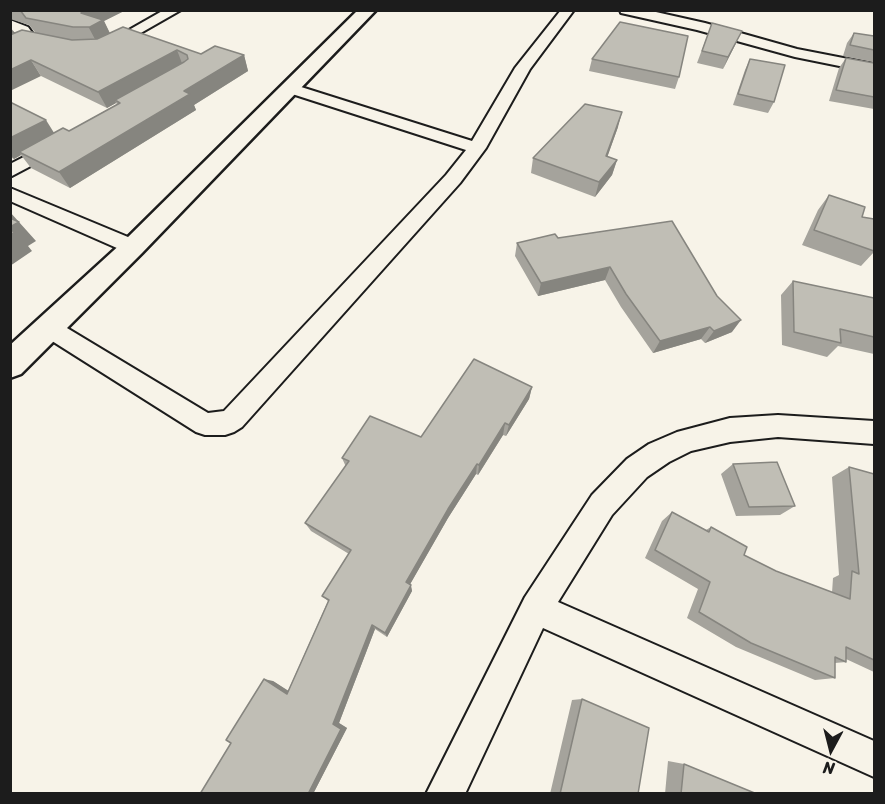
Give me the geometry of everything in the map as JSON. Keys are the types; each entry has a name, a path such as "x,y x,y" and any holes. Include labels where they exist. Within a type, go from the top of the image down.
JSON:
{"street":[{"path":"92,50 115,43 175,10"},
{"path":"10,365 133,247 368,10"},
{"path":"49,328 205,424 225,424 233,419 453,179 477,148 523,68 568,10"},
{"path":"626,10 700,26 795,53 874,69"},
{"path":"10,24 23,30 34,39 10,50"},
{"path":"291,89 477,148"},
{"path":"10,172 72,137"},
{"path":"10,194 133,247"},
{"path":"445,794 536,608 602,505 637,468 658,453 686,440 730,430 778,426 874,433"},
{"path":"536,608 874,759"}],"building":[{"path":"20,10 86,10 81,13 103,20 90,27 73,27 26,18"},
{"path":"620,22 688,36 679,77 592,59"},
{"path":"712,23 742,31 728,57 702,51"},
{"path":"123,27 201,54 215,46 244,55 184,91 190,94 59,172 19,152 63,128 69,131 120,103 115,100 188,59 187,55 177,50 98,92 31,60 10,70 10,35 22,30 72,40 97,39"},
{"path":"854,33 874,36 874,50 850,45"},
{"path":"846,58 874,63 874,97 836,90"},
{"path":"750,59 785,65 774,102 738,94"},
{"path":"10,102 46,120 10,138"},
{"path":"585,104 622,112 606,156 617,160 599,182 533,158"},
{"path":"829,195 865,207 862,217 874,219 874,251 814,230"},
{"path":"10,218 19,222 10,227"},
{"path":"672,221 717,296 741,320 714,331 710,327 660,341 626,294 610,267 541,283 517,243 555,234 558,238"},
{"path":"793,281 874,298 874,337 840,329 841,343 794,332"},
{"path":"474,359 532,387 509,425 505,423 448,509 406,582 411,585 385,633 372,625 333,724 341,729 308,794 200,794 231,743 226,740 264,679 287,694 329,600 322,596 351,550 305,523 349,461 342,458 370,416 421,437"},
{"path":"777,462 795,506 749,507 733,464"},
{"path":"849,467 874,474 874,660 846,647 846,662 835,657 835,678 751,643 699,612 710,582 655,550 672,512 709,532 711,527 747,547 744,555 776,571 850,599 852,571 859,574"},
{"path":"582,699 649,728 638,794 560,794"},
{"path":"684,764 757,794 681,794"}]}
